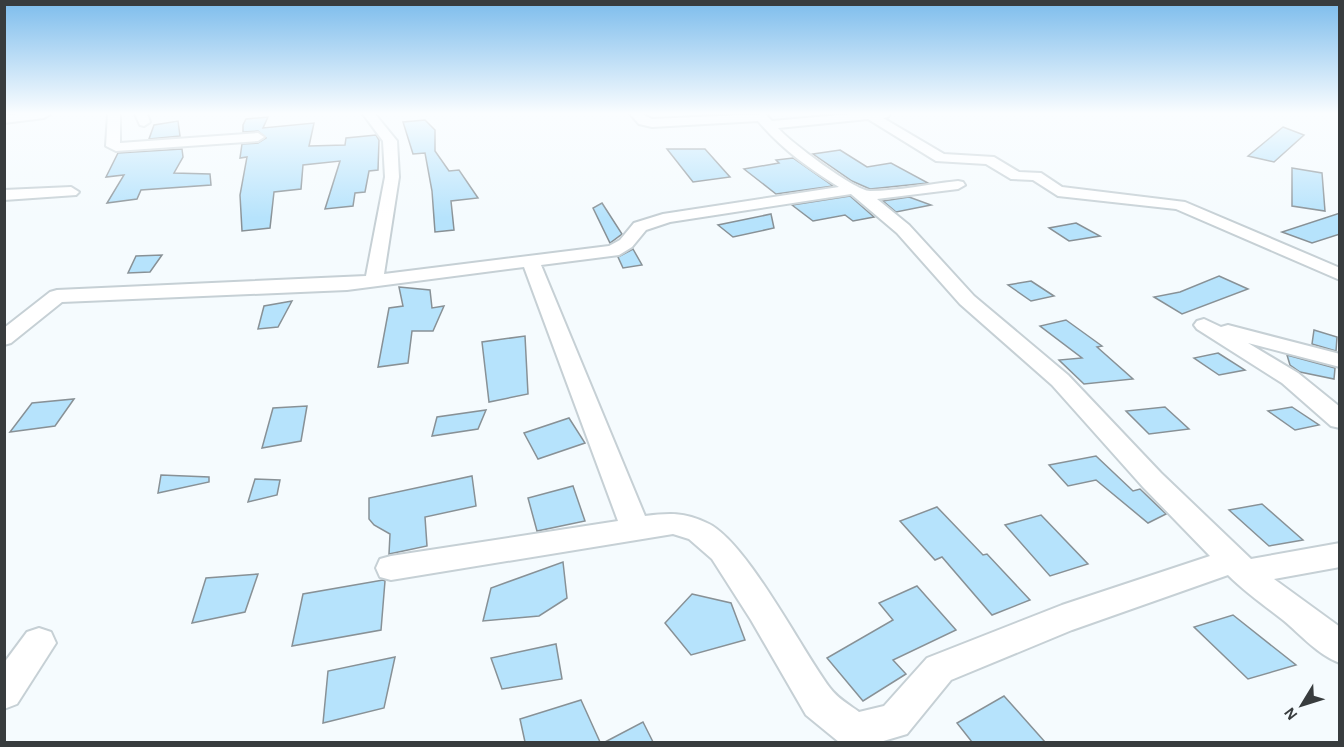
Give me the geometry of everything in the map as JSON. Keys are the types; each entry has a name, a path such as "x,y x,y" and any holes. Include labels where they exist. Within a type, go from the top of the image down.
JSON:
{"street":[{"path":"374,281 392,177 390,149"},
{"path":"792,149 857,193 903,229 966,300 1059,380 1152,480 1257,584 1294,609 1340,648"},
{"path":"926,149 941,158 989,160 1016,176 1036,176 1058,190 1179,205 1340,275"},
{"path":"4,339 57,296 335,285 531,262 613,251 628,244 638,229 669,217 857,193 958,185"},
{"path":"4,195 71,192"},
{"path":"531,262 635,528"},
{"path":"1340,361 1204,325 1290,378 1340,420"},
{"path":"391,568 673,523 699,531 722,551 762,610 819,703 854,731 894,721 939,669 1062,619 1239,566 1340,555"},
{"path":"4,692 39,643"}],"building":[{"path":"182,149 183,157 174,173 210,174 211,185 141,190 137,199 107,203 124,175 106,177 118,153"},
{"path":"241,149 379,149 378,170 369,171 365,192 355,193 353,206 325,209 340,161 303,165 301,189 274,192 270,228 242,231 240,195 247,157 240,158"},
{"path":"411,149 435,149 449,171 459,170 478,198 451,201 454,230 435,232 432,191 425,153 413,154"},
{"path":"667,149 705,149 730,177 693,182"},
{"path":"1257,149 1289,149 1274,162 1248,156"},
{"path":"840,150 867,167 891,163 928,183 870,189 852,181 813,154"},
{"path":"793,158 833,186 776,194 744,169 779,163 776,160"},
{"path":"1292,168 1322,173 1325,211 1292,206"},
{"path":"850,196 874,217 853,221 845,215 813,221 792,205"},
{"path":"909,197 931,205 896,212 883,201"},
{"path":"602,203 622,234 610,243 593,208"},
{"path":"1340,213 1340,234 1312,243 1282,232"},
{"path":"771,214 774,228 733,237 718,225"},
{"path":"1076,223 1100,236 1069,241 1049,228"},
{"path":"633,249 642,265 623,268 618,257"},
{"path":"162,255 150,272 128,273 136,256"},
{"path":"1219,276 1248,289 1182,314 1154,297 1180,292"},
{"path":"1031,281 1054,296 1031,301 1008,285"},
{"path":"399,287 430,290 432,308 444,306 433,331 412,331 408,363 378,367 389,308 403,306"},
{"path":"292,301 278,327 258,329 264,306"},
{"path":"1066,320 1102,346 1097,347 1133,379 1084,384 1059,360 1082,358 1040,326"},
{"path":"1314,330 1337,337 1336,351 1312,344"},
{"path":"525,336 528,394 489,402 482,342"},
{"path":"1218,353 1245,370 1219,375 1194,358"},
{"path":"1287,355 1335,368 1334,379 1300,372 1290,365"},
{"path":"74,399 55,426 10,432 32,403"},
{"path":"307,406 301,441 262,448 273,408"},
{"path":"1165,407 1189,429 1149,434 1126,411"},
{"path":"1292,407 1319,425 1295,430 1268,411"},
{"path":"486,410 478,429 432,436 437,417"},
{"path":"569,418 585,443 538,459 524,433"},
{"path":"1096,456 1133,491 1140,489 1166,514 1148,523 1096,480 1068,486 1049,465"},
{"path":"161,475 209,477 209,482 158,493"},
{"path":"472,476 476,506 425,517 427,546 389,554 390,534 374,525 369,519 369,498"},
{"path":"255,479 280,480 277,495 248,502"},
{"path":"573,486 585,521 537,531 528,498"},
{"path":"1262,504 1303,540 1269,546 1229,510"},
{"path":"937,507 983,555 987,554 1030,600 992,615 942,557 935,560 900,521"},
{"path":"1041,515 1088,564 1050,576 1005,525"},
{"path":"563,562 567,598 539,616 483,621 491,588"},
{"path":"258,574 245,612 192,623 206,578"},
{"path":"385,581 381,630 292,646 303,594"},
{"path":"917,586 956,630 893,660 906,674 863,701 827,658 893,620 879,603"},
{"path":"692,594 731,603 745,640 691,655 665,623"},
{"path":"1233,615 1296,665 1248,679 1194,627"},
{"path":"556,644 562,679 502,689 491,658"},
{"path":"395,657 384,708 323,723 328,671"},
{"path":"1004,696 1045,742 972,742 957,723"},
{"path":"581,700 600,742 525,742 520,719"},
{"path":"643,722 653,742 605,742"}]}
